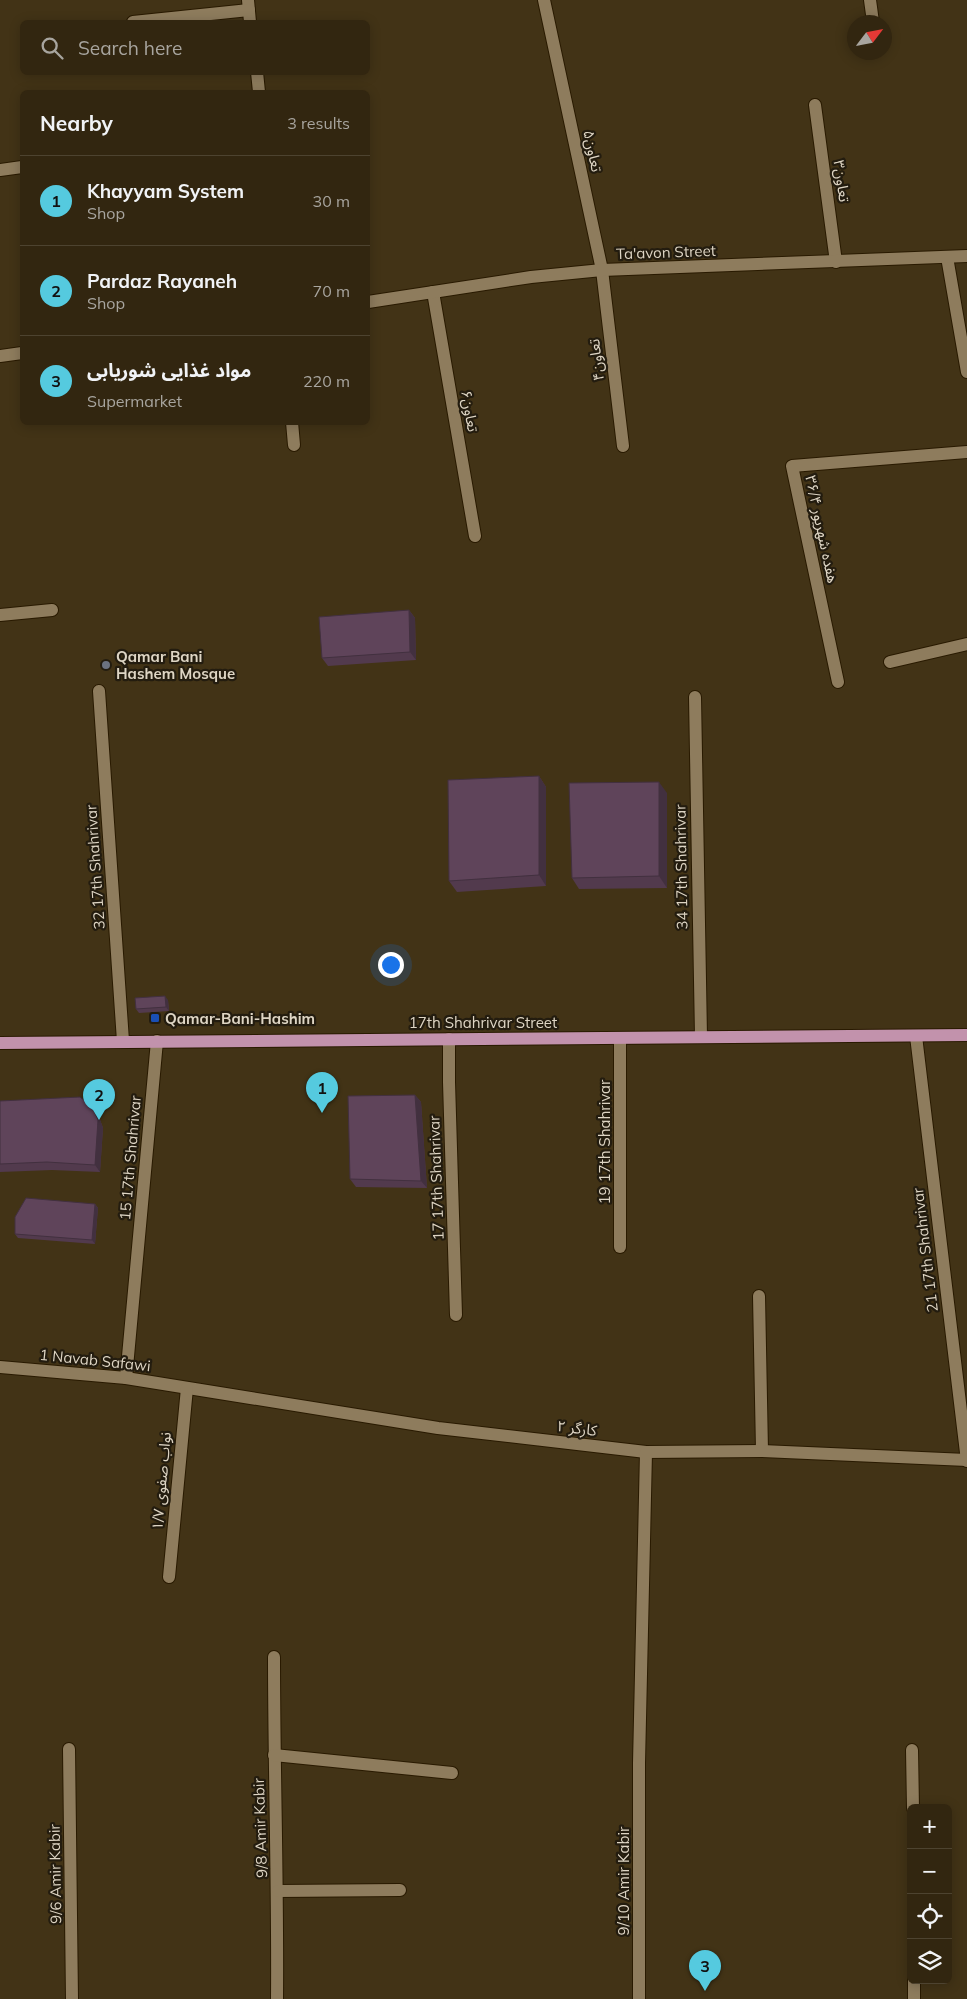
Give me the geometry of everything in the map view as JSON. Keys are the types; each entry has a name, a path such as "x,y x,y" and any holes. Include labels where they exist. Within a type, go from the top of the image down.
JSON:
{"main road":[{"name":"17th Shahrivar Street","path":"0,1042 967,1035"}],"street":[{"name":"تعاون۵","path":"544,0 602,270"},
{"path":"870,0 872,15"},
{"path":"154,20 249,11"},
{"path":"256,75 259,90"},
{"name":"تعاون۳","path":"815,105 836,262"},
{"path":"0,170 20,167"},
{"name":"Ta'avon Street","path":"370,302 531,277 602,270 967,256"},
{"path":"947,257 967,372"},
{"name":"تعاون۴","path":"602,270 623,446"},
{"name":"تعاون۶","path":"433,292 476,536"},
{"path":"0,356 20,353"},
{"path":"292,425 294,446"},
{"name":"هفده شهریور ۳۶/۴","path":"838,682 792,466 967,452"},
{"path":"0,615 52,610"},
{"path":"890,662 967,644"},
{"name":"32 17th Shahrivar","path":"99,691 124,1041"},
{"name":"34 17th Shahrivar","path":"695,697 701,1037"},
{"name":"21 17th Shahrivar","path":"916,1036 967,1460"},
{"name":"19 17th Shahrivar","path":"620,1038 620,1247"},
{"name":"17 17th Shahrivar","path":"449,1039 456,1315"},
{"name":"15 17th Shahrivar","path":"126,1378 158,1041"},
{"path":"759,1296 762,1451"},
{"name":"1 Navab Safawi","path":"0,1367 126,1378 187,1388"},
{"name":"کارگر ۲","path":"187,1388 438,1428 646,1452 762,1451 967,1460"},
{"name":"نواب صفوی ۱/۷","path":"168,1577 187,1388"},
{"name":"9/10 Amir Kabir","path":"639,1999 639,1763 646,1452"},
{"name":"9/8 Amir Kabir","path":"274,1657 274,1756 278,1891 277,1999"},
{"name":"9/6 Amir Kabir","path":"69,1749 72,1999"},
{"path":"912,1750 912,1804"},
{"path":"274,1756 452,1773"},
{"path":"278,1891 400,1890"},
{"path":"914,1984 914,1999"}],"building":[{"path":"409,610 410,652 322,658 319,617"},
{"path":"539,776 539,875 449,881 448,780"},
{"path":"659,782 659,876 572,878 569,783"},
{"path":"165,996 166,1007 136,1009 135,998"},
{"path":"415,1095 421,1181 350,1179 348,1096"},
{"path":"80,1097 92,1106 98,1120 95,1165 47,1162 0,1164 0,1101"},
{"path":"26,1198 95,1204 92,1240 15,1234 15,1217"}],"place":[{"name":"Qamar Bani Hashem Mosque","path":"106,665"},
{"name":"Qamar-Bani-Hashim","path":"155,1018"},
{"name":"Khayyam System","path":"322,1113"},
{"name":"Pardaz Rayaneh","path":"99,1120"},
{"name":"مواد غذایی شوریابی","path":"705,1991"}]}
